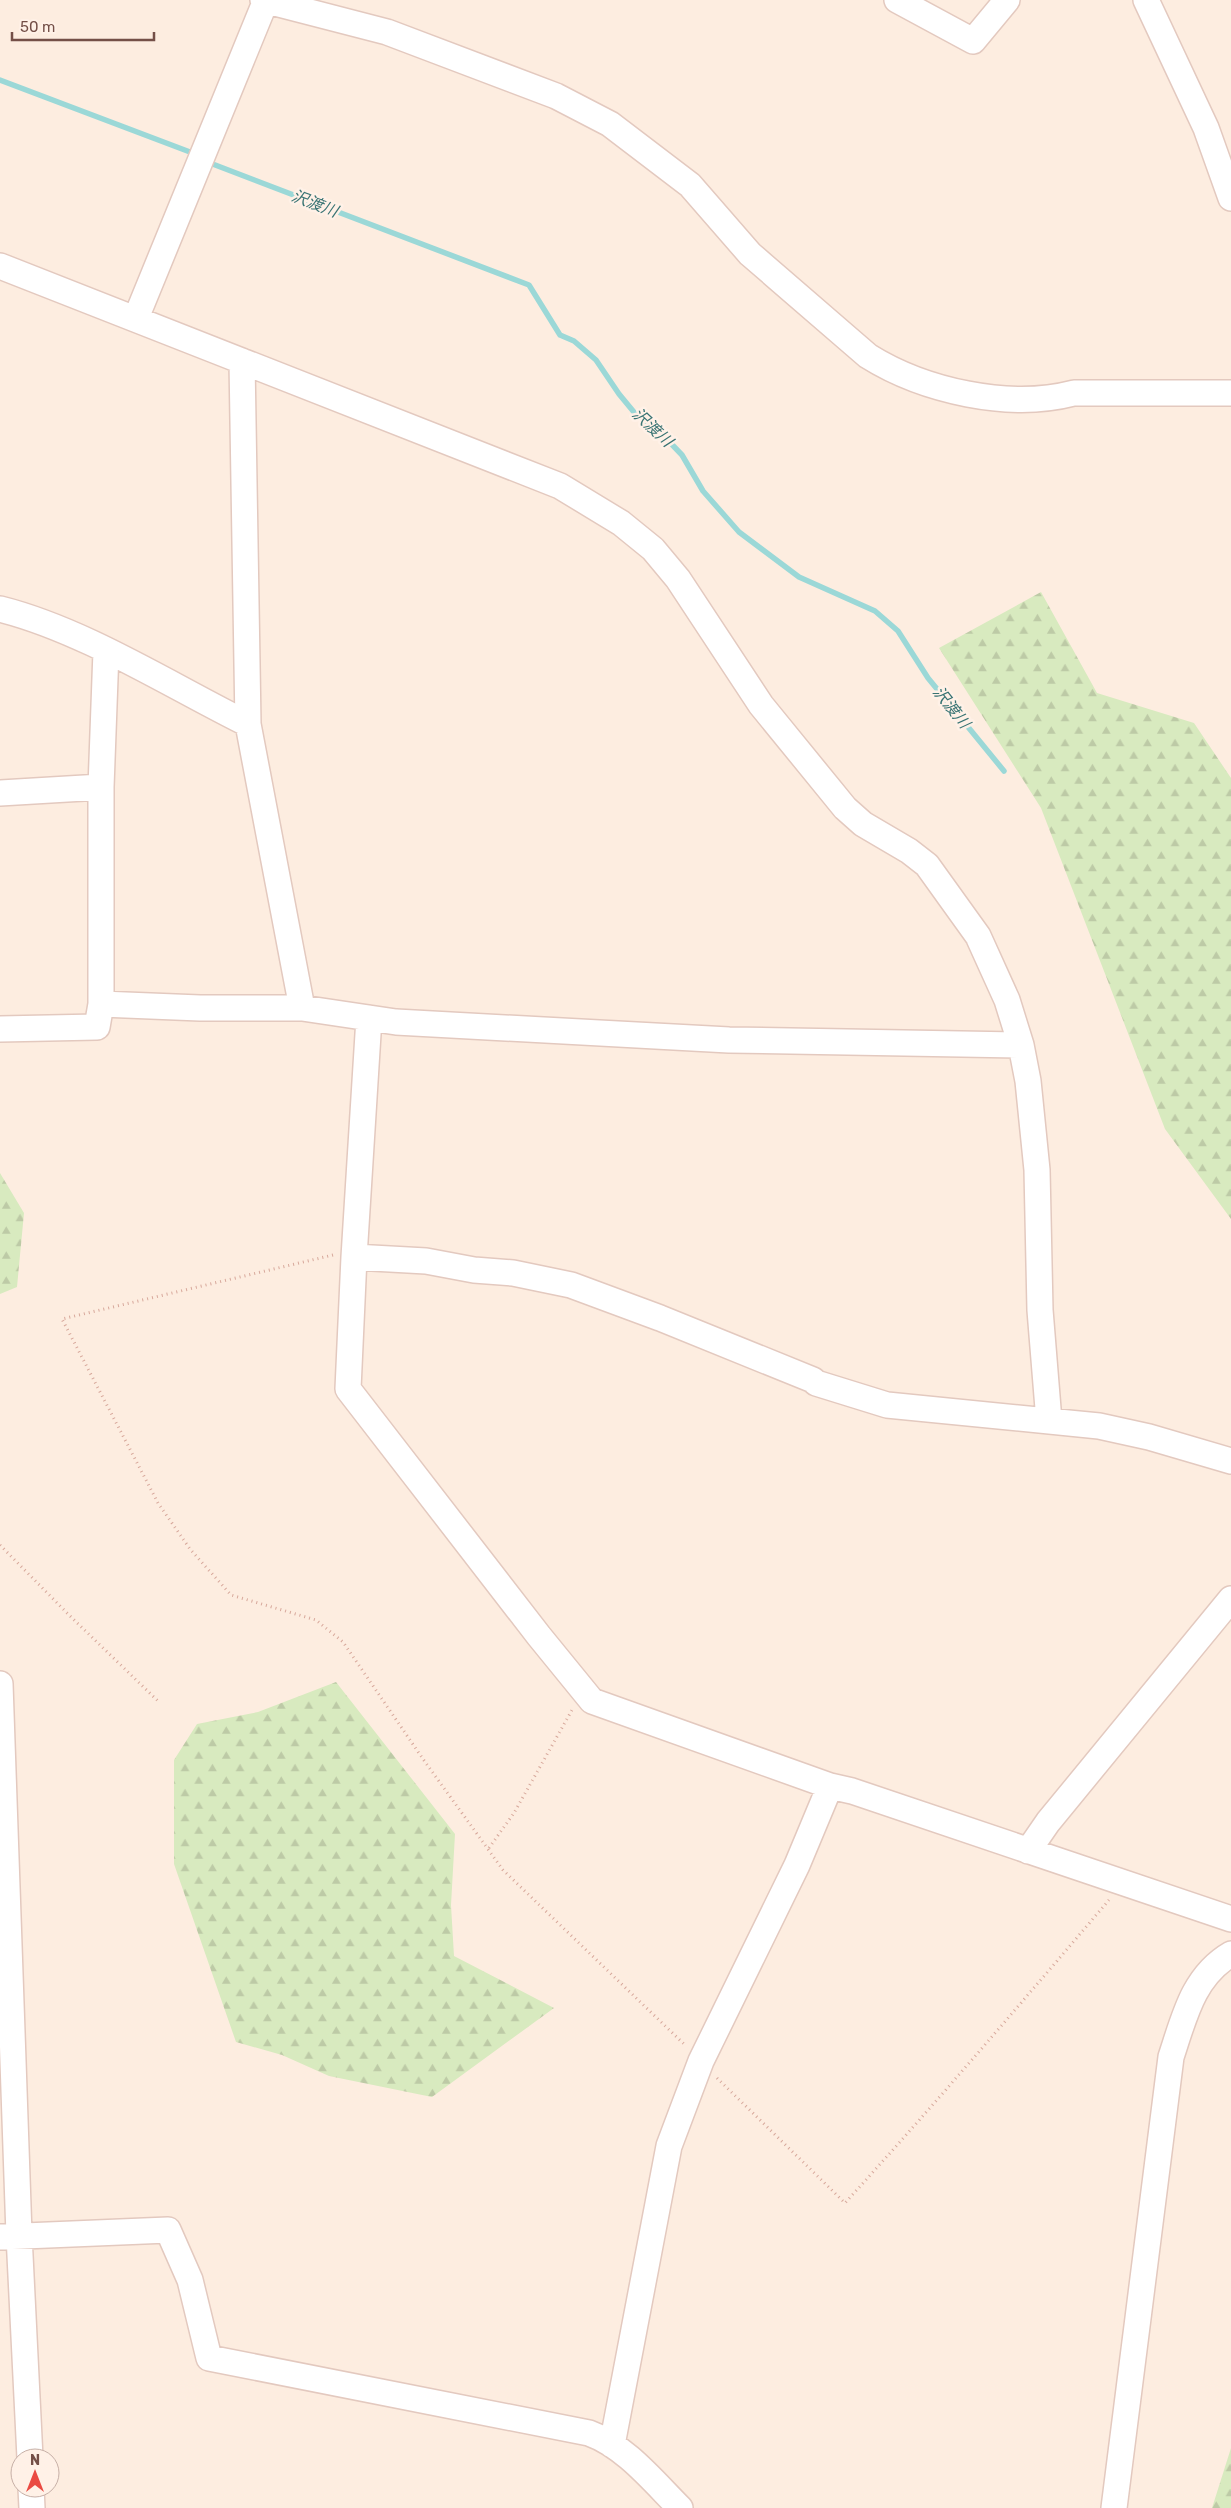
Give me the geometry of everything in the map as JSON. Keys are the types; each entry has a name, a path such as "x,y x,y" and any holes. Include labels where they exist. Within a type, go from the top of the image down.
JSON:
{"street":[{"path":"136,318 265,0 387,32 556,96 610,124 690,185 750,254 868,356 882,365 923,382 962,393 1007,398 1055,398 1074,393 1231,393"},
{"path":"897,0 973,41 1007,0"},
{"path":"1146,0 1206,128 1231,198"},
{"path":"0,266 560,486 621,523 653,550 678,580 761,705 845,808 863,824 909,851 927,865 978,936 1007,1000 1021,1045 1028,1081 1037,1170 1040,1310 1049,1421"},
{"path":"242,361 248,724 302,1008"},
{"path":"0,609 26,616 106,651 248,724"},
{"path":"0,1029 96,1027 101,1004 101,787 106,651"},
{"path":"0,793 101,787"},
{"path":"101,1004 200,1008 302,1008 370,1018 498,1029 729,1040 1021,1045"},
{"path":"370,1018 354,1257 348,1389 533,1629 592,1701 830,1786 852,1791 1231,1919"},
{"path":"354,1257 426,1261 474,1270 513,1273 571,1285 660,1318 813,1380 816,1383 887,1405 1099,1426 1149,1437 1231,1461"},
{"path":"1028,1850 1048,1822 1231,1599"},
{"path":"0,1684 9,2236 29,2448"},
{"path":"612,2445 669,2146 701,2060 797,1865 830,1786"},
{"path":"1114,2508 1170,2057 1192,1995 1212,1968 1231,1954"},
{"path":"9,2236 168,2230 190,2280 209,2358 589,2433 603,2438 633,2461 680,2508"}],"path":[{"path":"354,1257 334,1255 62,1319 158,1503 190,1549 230,1595 316,1620 343,1642 423,1760 489,1848 503,1870 701,2060 845,2203 936,2104 957,2075 1003,2025 1124,1883"},
{"path":"0,1545 159,1702"},
{"path":"489,1848 514,1813 583,1690"}],"green space":[{"path":"1041,592 1097,693 1194,723 1231,778 1231,1219 1165,1129 1041,808 939,648"},
{"path":"0,1173 24,1213 17,1287 0,1294"},
{"path":"336,1682 455,1834 451,1905 454,1956 554,2008 432,2097 329,2076 282,2055 236,2042 174,1864 174,1760 197,1724 258,1712"},
{"path":"1231,2448 1231,2508 1212,2508"}],"waterway":[{"name":"沢渡川","path":"0,80 190,152"},
{"name":"沢渡川","path":"210,163 529,285 560,335 574,341 596,360 619,394 638,417 661,433 682,455 703,491 739,532 799,577 875,611 898,631 928,678 1004,771"}]}
